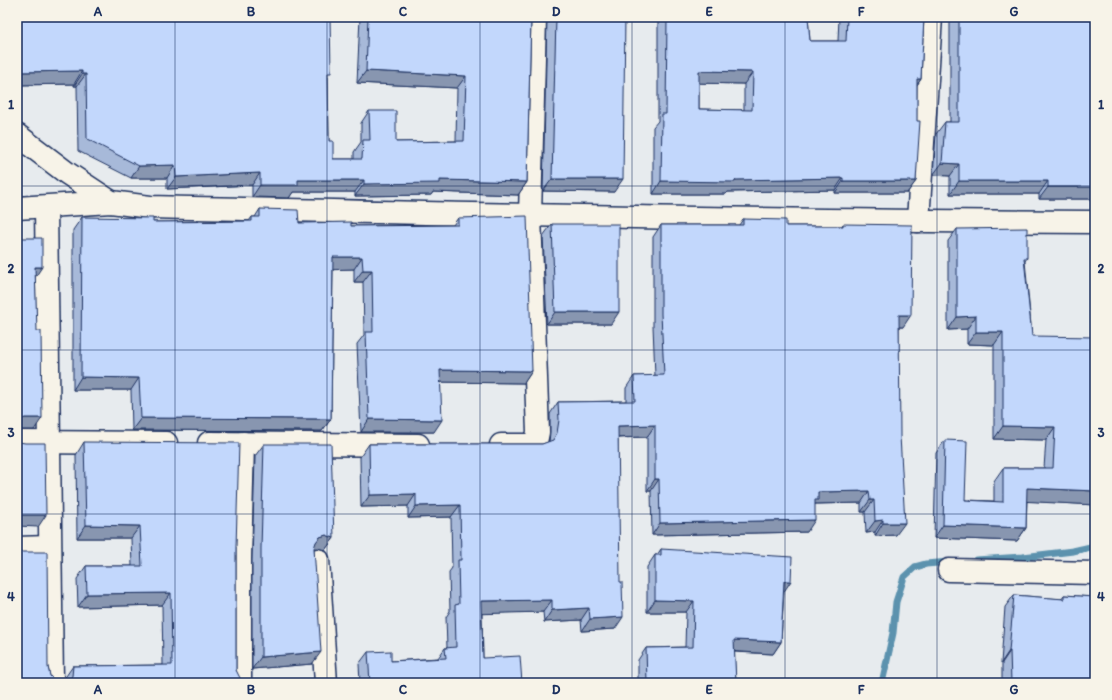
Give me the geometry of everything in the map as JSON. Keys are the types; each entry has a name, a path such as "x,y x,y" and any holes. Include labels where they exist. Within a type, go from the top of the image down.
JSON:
{"street":[{"path":"481,445 529,445 536,442 538,432 530,216 534,17"},
{"path":"918,221 931,17"},
{"path":"17,135 111,202"},
{"path":"17,208 111,202 150,207 530,216 1095,222"},
{"path":"46,207 52,683"},
{"path":"17,442 441,445"},
{"path":"240,683 240,560 243,443"},
{"path":"17,548 50,547"},
{"path":"318,560 326,683"},
{"path":"949,570 1095,573"}],"building":[{"path":"17,17 330,17 331,73 328,73 329,141 333,141 333,159 362,159 363,140 370,140 369,111 396,111 396,142 464,141 466,76 366,71 368,17 531,17 527,182 440,180 440,183 364,184 364,180 298,180 298,185 260,185 260,173 176,177 175,165 139,166 87,139 86,74 82,74 82,71 17,72"},
{"path":"556,17 625,17 623,179 552,179"},
{"path":"667,17 808,17 810,41 846,41 847,17 924,17 921,79 917,79 917,121 920,121 916,181 843,181 843,178 735,180 735,182 661,181 662,114 666,114","holes":["699,71 753,72 752,110 699,109"]},
{"path":"959,17 1095,17 1095,187 1048,187 1048,181 959,181 959,164 942,163 945,122 959,122"},
{"path":"260,209 298,210 299,223 351,222 351,226 458,225 458,218 527,216 532,371 440,370 442,420 369,419 366,332 373,332 372,270 363,270 362,257 333,257 331,419 141,418 139,378 81,377 82,217 153,218 153,222 252,221 252,217 260,217"},
{"path":"743,219 786,220 786,226 843,226 843,224 912,225 911,315 899,315 900,436 905,523 883,523 883,520 875,521 874,500 870,500 869,491 818,492 818,500 815,500 815,520 660,523 659,479 655,479 655,425 618,426 620,582 622,582 623,617 590,619 589,608 552,610 552,600 481,601 483,658 520,656 522,683 370,683 368,652 391,651 391,661 446,658 445,648 456,647 455,605 459,604 458,560 461,560 460,505 416,506 416,494 370,495 369,444 542,444 553,440 557,433 559,420 558,402 635,401 634,376 664,375 661,314 661,225 743,225"},
{"path":"552,224 619,224 619,312 555,312"},
{"path":"1027,228 1027,258 1024,258 1032,336 1095,337 1095,491 1027,488 1026,528 943,525 945,440 967,441 965,500 1003,502 1003,468 1053,468 1055,427 1003,426 1003,332 976,332 976,316 957,317 957,229"},
{"path":"17,238 42,238 42,267 35,267 37,331 41,331 42,418 25,418 17,422"},
{"path":"17,440 25,443 45,443 46,515 17,515"},
{"path":"84,442 239,443 236,547 236,670 240,678 240,683 61,683 68,681 72,676 73,666 172,665 171,593 87,594 86,566 142,566 140,526 86,525"},
{"path":"264,444 331,444 334,538 326,535 320,537 314,548 321,652 261,657 261,548"},
{"path":"661,549 792,557 791,581 784,581 781,642 734,640 736,683 647,683 646,648 693,647 694,601 655,600 655,555 661,555"},
{"path":"17,552 47,552 48,667 50,676 55,681 61,683 17,683"},
{"path":"1014,595 1064,599 1064,595 1095,597 1095,683 1011,683 1009,651"}],"waterway":[{"path":"976,560 1023,557 1073,551 1095,546"},
{"path":"882,683 893,633 896,602 904,577 915,567 926,564 950,562"}]}
